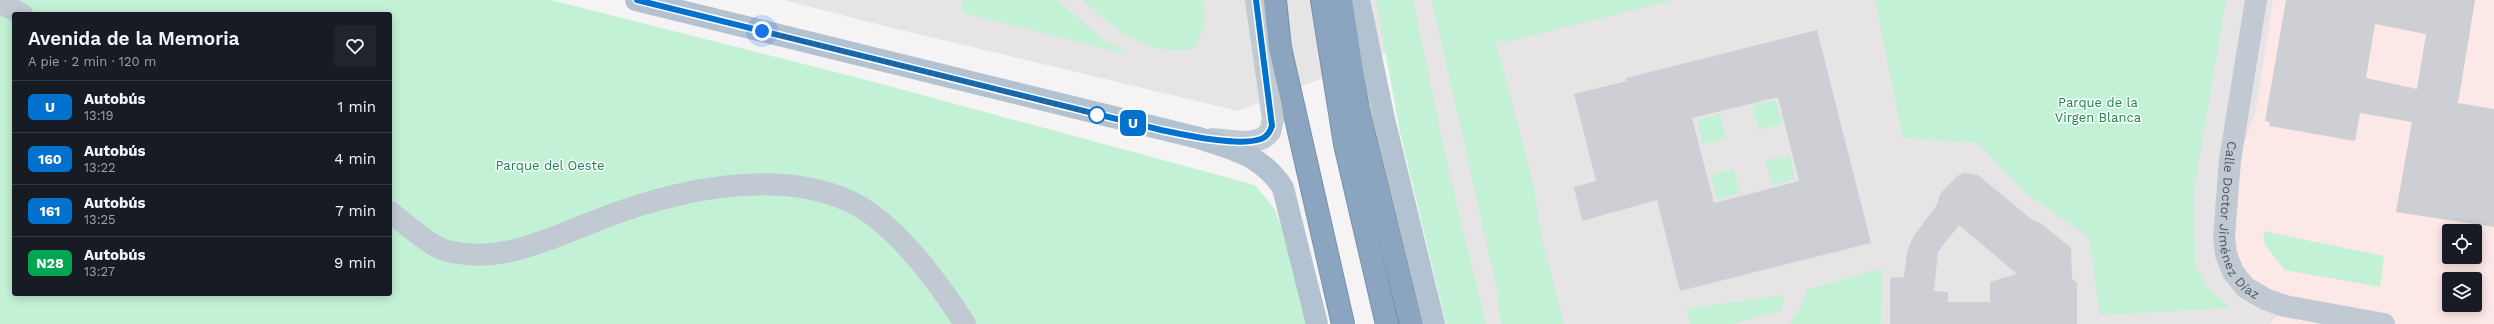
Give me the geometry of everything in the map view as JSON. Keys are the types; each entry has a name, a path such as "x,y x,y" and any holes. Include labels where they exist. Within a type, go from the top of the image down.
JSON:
{"highway":[{"path":"1275,0 1280,48 1308,165 1343,324"},
{"path":"1322,0 1346,144 1387,324"},
{"path":"1341,0 1358,110 1411,324"},
{"path":"1308,165 1329,216 1356,324"}],"main road":[{"path":"636,0 1199,138 1258,160 1284,188 1317,324"},
{"path":"1266,0 1280,48"},
{"path":"1359,0 1384,119 1434,324"}],"street":[{"path":"1199,138 1254,141 1267,135 1272,126 1256,0"},
{"name":"Calle Doctor Jiménez Díaz","path":"2256,0 2230,160 2224,237 2226,254 2233,272 2246,287 2265,299 2285,306 2384,324"},
{"path":"0,2 18,12"},
{"path":"392,213 442,250 465,255 500,255 533,245 634,205 689,192 772,183 806,187 850,201 886,226 913,252 947,295 965,324"}],"shaded area":[{"path":"784,0 2494,0 2494,324 1457,324 1399,48 1238,111 889,27"},
{"path":"2273,0 2494,0 2494,324 2269,324 2285,306 2233,272 2237,196 2243,146 2256,110"}],"green space":[{"name":"Parque del Oeste","path":"0,0 551,0 863,79 1255,185 1274,208 1298,272 1310,324 0,324"},
{"path":"962,0 1057,0 1106,42 1132,55 964,13 961,4"},
{"path":"1083,0 1203,0 1204,25 1198,42 1194,48 1179,50 1164,49 1148,45 1119,30 1106,21"},
{"path":"1376,0 1413,0 1449,172 1486,324 1446,324 1400,132"},
{"path":"1432,0 1674,0 1506,42 1506,40 1496,42 1533,183 1542,240 1564,324 1501,324 1497,290"},
{"name":"Parque de la Virgen Blanca","path":"1875,0 2226,0 2194,190 2195,265 2207,287 2230,308 2100,315 2089,237 2026,194 1978,143 1903,138"},
{"path":"1776,100 1782,124 1759,130 1752,106"},
{"path":"1720,114 1726,138 1703,144 1697,120"},
{"path":"1789,155 1795,179 1772,185 1766,160"},
{"path":"1734,169 1740,193 1717,199 1711,175"},
{"path":"2263,231 2384,256 2380,287 2285,270 2265,245"},
{"path":"1882,268 1881,324 1792,324 1790,321 1800,309 1807,290"},
{"path":"1785,295 1781,311 1731,324 1690,324 1687,309"}],"building":[{"path":"2286,0 2475,0 2458,103 2494,109 2494,227 2396,212 2412,122 2360,113 2355,141 2269,126 2270,122 2265,121","holes":["2375,24 2426,34 2417,89 2366,78"]},
{"path":"1817,30 1871,243 1680,291 1657,200 1582,221 1574,187 1596,181 1574,94 1627,81 1626,78","holes":["1778,97 1799,181 1714,203 1692,118"]},
{"path":"1964,173 1978,175 2031,219 2039,222 2071,248 2072,279 2077,282 2077,324 1890,324 1890,278 1904,277 1907,252 1913,237 1937,205 1940,194 1957,176","holes":["1959,225 2017,274 1990,282 1990,302 1948,302 1948,292 1934,291 1938,252"]}],"bus line":[{"name":"U","path":"637,0 1161,130 1199,138 1244,141 1261,139 1270,132 1272,126 1272,114 1259,35 1256,0"}],"route":[{"path":"762,31 1097,115"}]}
